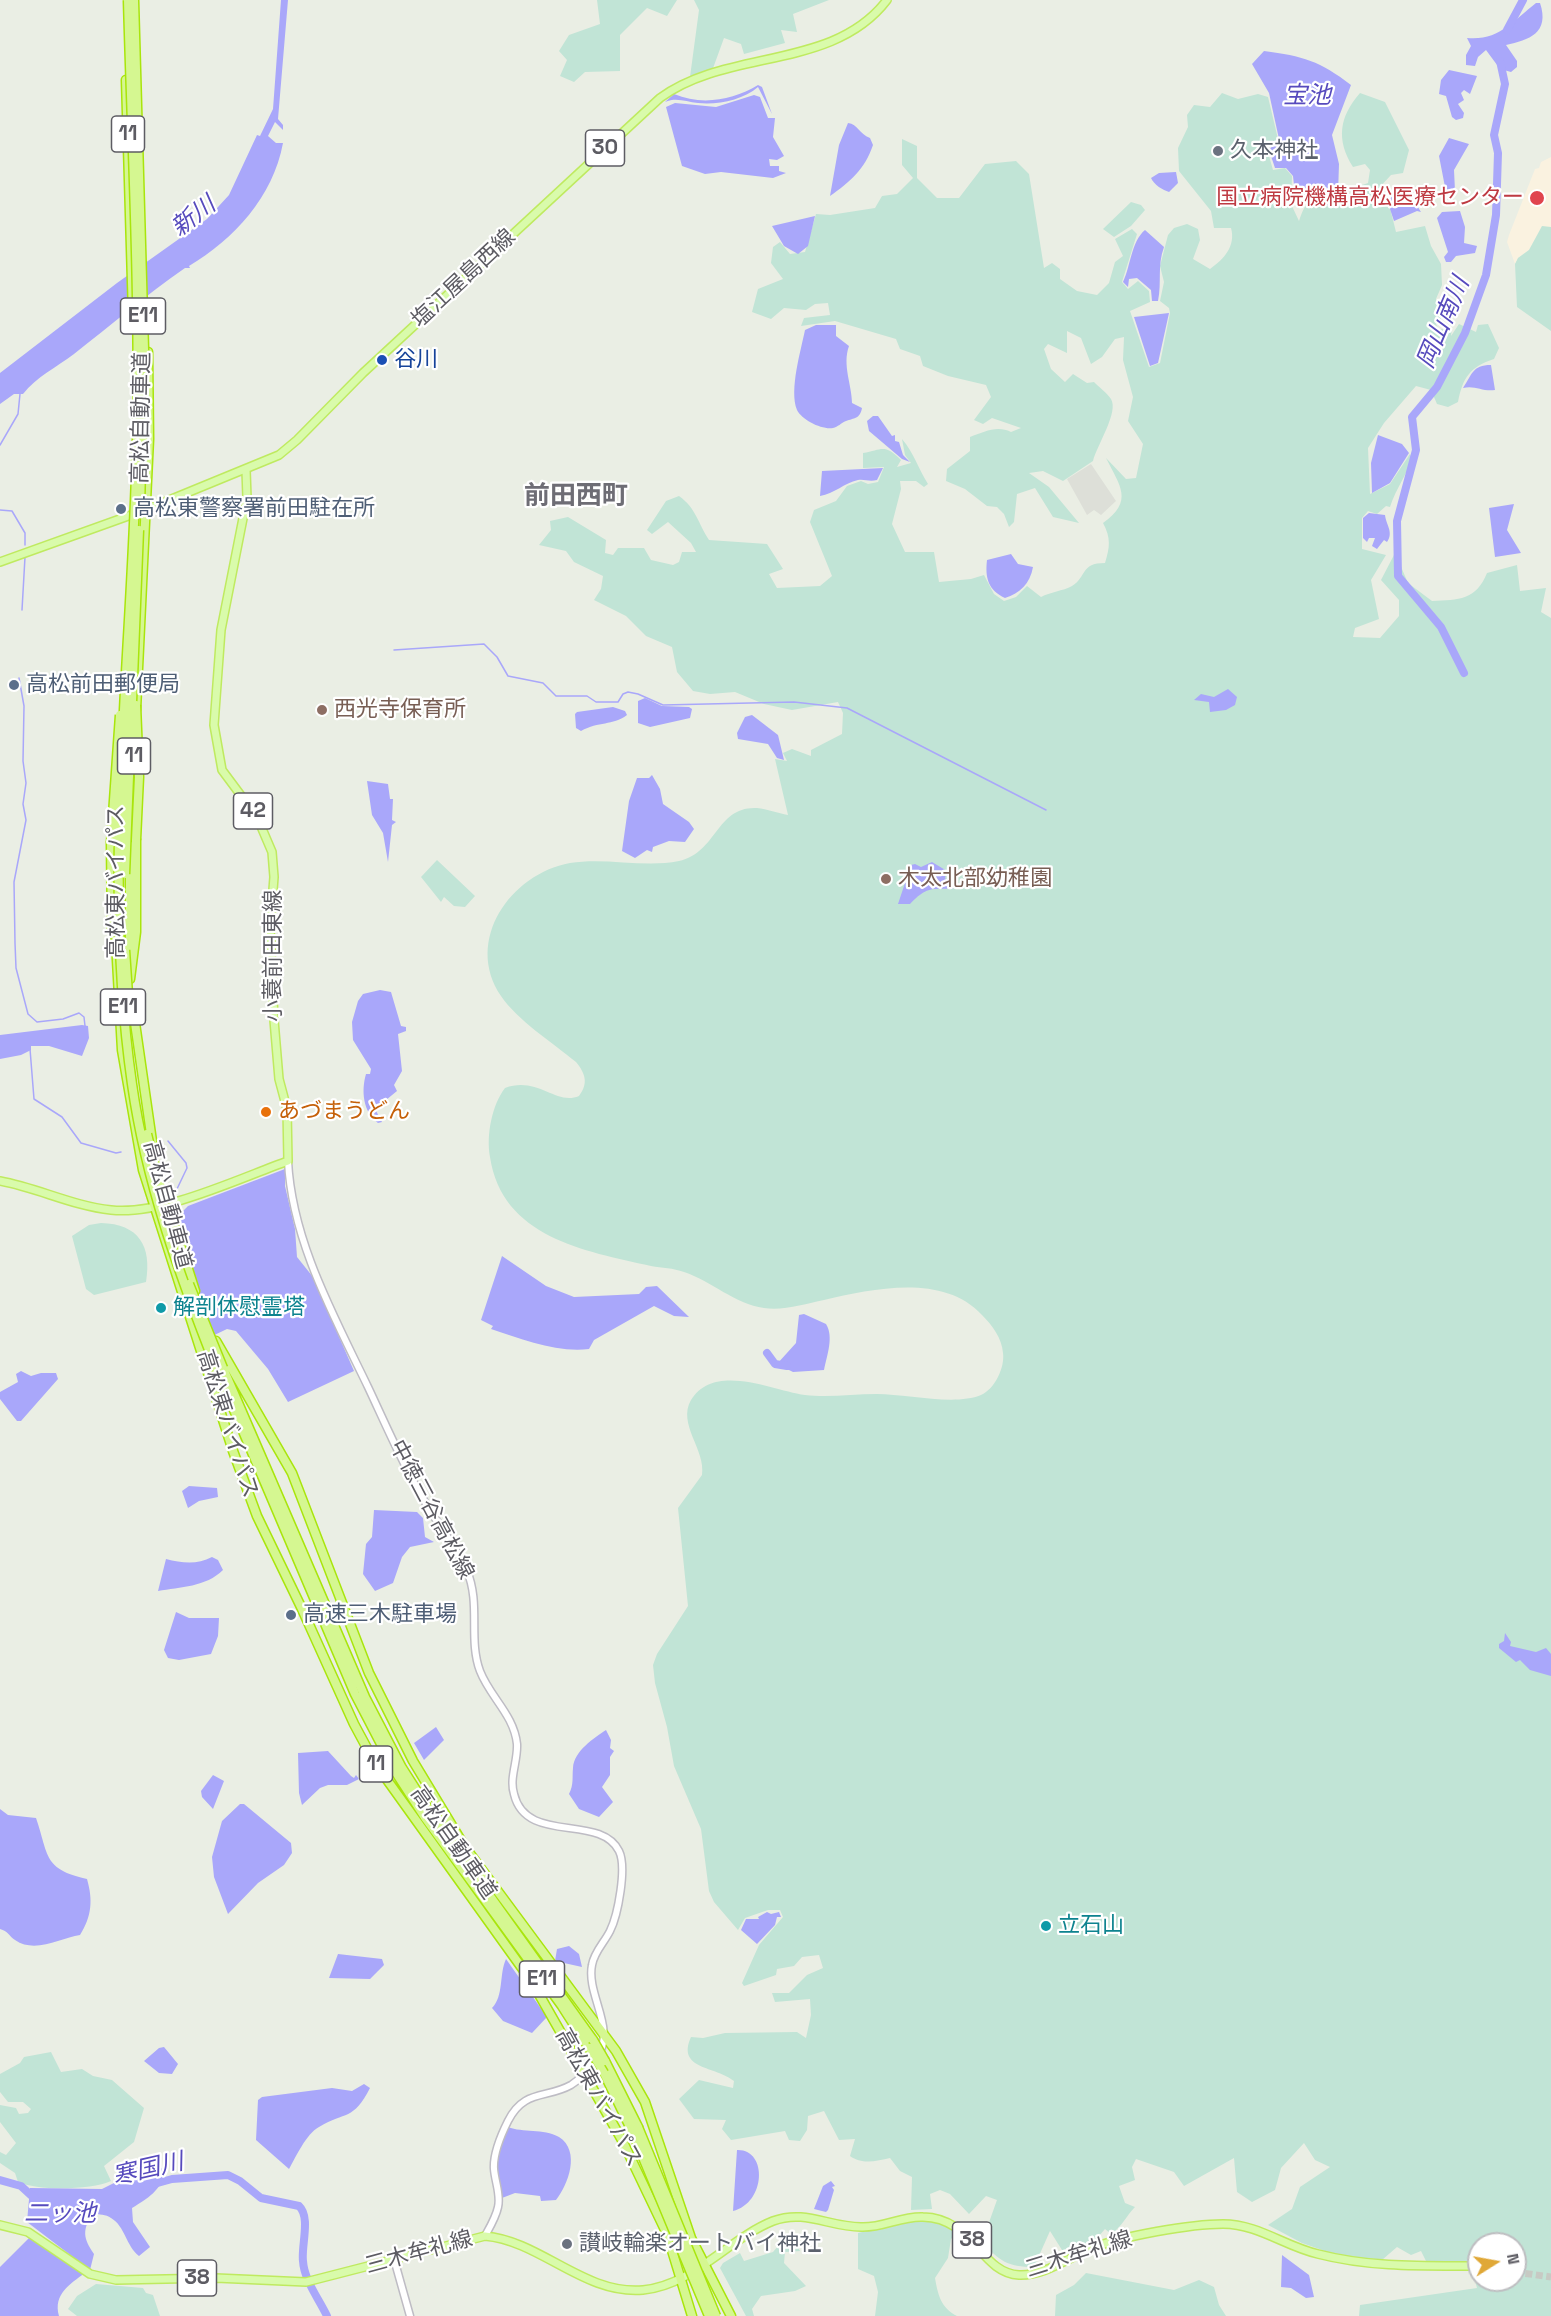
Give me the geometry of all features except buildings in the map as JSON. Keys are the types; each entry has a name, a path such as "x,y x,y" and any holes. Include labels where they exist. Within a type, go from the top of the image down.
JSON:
{"highway":[{"name":"高松東バイパス","path":"126,0 135,400 117,826 117,971 126,1083 153,1207 198,1334 248,1493 354,1724 387,1782 532,1982 584,2072 657,2210 682,2278 692,2316"},
{"name":"高松自動車道","path":"126,0 138,394 124,927 137,1086 167,1215 186,1276 220,1369 266,1475 355,1694 395,1771 432,1828 605,2061 716,2316"},
{"name":"高松東バイパス","path":"135,0 145,260 148,439 130,826 130,979 141,1081 167,1204 193,1286 217,1344 292,1473 369,1673 408,1753 465,1847 625,2063 645,2102 681,2213 703,2264 731,2316"},
{"name":"高松自動車道","path":"132,632 144,393 135,0"},
{"path":"130,979 136,932 139,777 132,632"},
{"path":"117,971 110,912 111,843 115,760 132,632"},
{"name":"高松自動車道","path":"591,2044 635,2129 709,2316"}],"main road":[{"name":"塩江屋島西線","path":"0,562 145,510 271,460 289,448 364,371 647,108 664,95 708,75 837,38 863,24 887,0"},
{"name":"小蓑前田東線","path":"246,470 247,498 219,645 214,728 222,770 257,817 272,852 274,877 270,928 273,1020 279,1079 287,1109 288,1161"},
{"path":"0,1181 101,1209 126,1211 167,1204 288,1161"},
{"name":"中徳三谷高松線","path":"288,1161 292,1194 301,1228 336,1321 406,1468 456,1550 472,1582 476,1612 477,1659 480,1672 514,1730 517,1745 512,1780 514,1795 519,1806 527,1816 537,1822 600,1835 610,1840 621,1856 622,1875 612,1926 592,1963 591,1974 604,2034"},
{"path":"485,2236 498,2210 494,2165 509,2119 528,2098 572,2085 599,2055 604,2034"},
{"name":"三木牟礼線","path":"0,2225 21,2230 39,2239 90,2274 116,2280 216,2278 309,2282 485,2236 512,2241 607,2286 644,2289 682,2278 764,2225 798,2216 861,2228 906,2218 937,2218 954,2225 969,2236 998,2268 1020,2275 1041,2271 1110,2242 1221,2224 1254,2228 1313,2253 1341,2259 1387,2265 1467,2266"},
{"path":"394,2259 410,2316"}],"shaded area":[{"name":"国立病院機構高松医療センター","path":"1551,157 1551,227 1542,227 1529,250 1518,258 1515,264 1507,242 1509,235 1535,169 1539,168 1541,162"},
{"path":"1091,464 1116,501 1101,515 1094,510 1087,515 1067,479"}],"green space":[{"path":"597,0 677,0 667,16 647,8 620,35 620,71 585,72 574,82 560,76 567,60 559,51 569,35 600,24"},
{"path":"694,0 829,0 793,14 797,32 781,30 785,43 744,54 741,44 724,38 712,71 690,77 699,10"},
{"path":"1222,93 1238,99 1258,94 1268,97 1278,139 1267,149 1273,170 1285,168 1292,176 1291,204 1299,221 1309,202 1323,199 1328,207 1340,197 1352,195 1359,186 1368,183 1370,170 1365,164 1353,167 1344,147 1342,129 1348,111 1360,93 1385,102 1409,150 1403,173 1391,175 1379,188 1381,195 1387,196 1396,232 1425,226 1431,246 1441,264 1442,285 1436,299 1441,319 1436,324 1439,330 1452,327 1451,336 1459,324 1476,332 1478,325 1488,324 1499,348 1494,359 1469,374 1462,386 1458,402 1448,407 1437,404 1431,390 1416,386 1384,423 1368,448 1370,494 1390,484 1410,454 1412,458 1390,507 1386,506 1377,514 1368,511 1362,518 1362,549 1386,555 1371,580 1379,619 1355,628 1353,637 1380,638 1399,616 1399,600 1381,580 1395,553 1408,583 1432,601 1465,597 1478,589 1487,573 1517,565 1520,591 1546,588 1541,612 1551,618 1551,2316 1359,2316 1360,2305 1467,2289 1467,2292 1527,2292 1527,2232 1467,2232 1467,2262 1427,2263 1421,2251 1411,2255 1397,2247 1382,2260 1345,2258 1302,2243 1268,2225 1292,2209 1300,2187 1330,2167 1315,2160 1304,2143 1281,2168 1275,2190 1252,2202 1237,2192 1234,2158 1184,2186 1174,2172 1136,2159 1132,2167 1135,2180 1119,2186 1125,2203 1135,2207 1118,2228 1111,2234 1105,2229 1092,2244 1067,2258 1050,2231 1034,2267 1025,2267 1005,2262 982,2242 997,2200 986,2196 969,2214 950,2194 940,2190 930,2194 932,2209 911,2210 912,2177 900,2171 890,2158 859,2161 850,2156 855,2139 839,2140 824,2111 808,2116 807,2130 800,2141 789,2140 785,2131 731,2140 722,2129 726,2120 694,2119 679,2099 699,2080 733,2088 734,2081 693,2061 689,2056 688,2048 691,2037 703,2038 725,2033 797,2032 806,2038 811,2015 810,1999 775,2002 772,1993 789,1993 807,1975 823,1968 819,1955 802,1957 794,1966 777,1969 776,1975 744,1986 742,1983 759,1945 783,1917 780,1910 768,1910 745,1918 738,1930 714,1902 709,1891 701,1829 674,1766 653,1665 657,1654 688,1606 678,1508 702,1475 700,1456 687,1418 691,1400 701,1389 714,1382 728,1380 744,1381 814,1396 889,1394 944,1400 970,1398 986,1392 995,1383 1003,1359 1001,1342 982,1315 966,1302 948,1293 928,1289 885,1289 771,1309 743,1302 684,1272 599,1254 574,1246 550,1236 529,1223 511,1206 498,1184 490,1157 491,1121 500,1095 505,1088 517,1085 527,1086 571,1098 579,1096 585,1082 584,1074 576,1062 508,1005 491,975 488,954 491,933 499,913 512,895 529,881 548,870 570,863 679,861 702,849 733,814 743,809 765,809 788,815 775,759 787,761 783,753 792,749 811,756 811,750 842,734 843,713 838,702 792,710 764,704 735,692 710,694 693,691 677,672 672,647 646,636 626,616 594,600 601,589 603,576 574,562 566,551 539,545 551,530 550,521 568,517 606,540 605,553 613,555 618,548 644,548 651,560 673,565 679,562 682,552 696,552 691,543 668,522 652,534 647,530 666,501 679,496 693,511 709,540 767,544 783,569 769,574 777,588 820,586 832,576 810,522 814,510 836,501 847,486 861,481 868,484 878,482 884,467 863,468 863,453 883,449 891,451 901,460 897,467 911,463 905,455 902,439 928,484 924,487 916,481 900,481 901,489 892,524 905,552 934,552 939,582 971,579 984,575 994,594 1004,601 1016,597 1027,586 1041,597 1072,586 1091,565 1105,563 1107,557 1108,538 1103,523 1119,508 1121,493 1106,458 1126,479 1136,478 1143,444 1128,421 1133,397 1123,360 1124,337 1115,339 1102,357 1091,364 1081,338 1067,331 1067,353 1048,344 1044,349 1051,369 1065,382 1073,374 1087,383 1094,382 1111,399 1112,412 1093,461 1063,481 1043,471 1029,473 1049,487 1079,523 1053,517 1035,488 1017,494 1014,522 1009,527 1004,514 997,507 987,506 965,489 946,481 947,469 970,451 970,437 990,430 1001,429 1011,432 1021,428 992,418 983,424 974,420 991,397 986,385 948,376 923,366 920,356 900,349 896,339 835,321 801,326 804,318 830,315 828,303 815,304 806,310 784,308 771,319 752,312 758,289 783,279 771,263 773,247 780,242 790,254 805,252 816,214 830,215 875,208 882,196 897,194 913,178 902,165 902,139 917,146 917,178 937,198 959,198 985,164 1016,161 1029,174 1044,268 1052,263 1060,269 1060,279 1077,291 1097,295 1109,283 1115,262 1123,256 1115,239 1132,229 1137,234 1122,282 1128,289 1138,281 1149,291 1150,302 1130,311 1149,367 1160,363 1170,313 1169,308 1160,301 1164,282 1160,266 1168,235 1174,228 1187,224 1198,229 1200,240 1193,259 1210,269 1228,252 1232,241 1231,228 1214,228 1211,211 1179,171 1178,148 1188,127 1187,115 1194,105 1210,107"},
{"path":"1131,202 1141,205 1145,210 1131,226 1114,237 1103,229"},
{"path":"1542,226 1551,227 1551,331 1517,307 1515,264 1518,258 1529,250"},
{"path":"437,860 475,896 465,907 454,906 444,897 441,902 421,877"},
{"path":"101,1223 125,1228 140,1239 147,1258 146,1282 94,1295 86,1289 72,1236 89,1225"},
{"path":"51,2052 61,2072 82,2069 93,2076 112,2080 144,2108 134,2142 104,2166 111,2181 78,2188 38,2187 18,2182 15,2173 0,2163 0,2152 6,2155 16,2143 0,2122 0,2105 16,2108 19,2114 28,2113 31,2109 23,2102 8,2102 0,2092 0,2074 20,2063 24,2057"},
{"path":"917,2219 937,2221 958,2232 951,2239 948,2258 935,2278 941,2300 947,2309 957,2316 875,2316 878,2292 874,2276 858,2269 858,2233"},
{"path":"788,2234 800,2251 785,2252 784,2263 806,2286 795,2291 761,2296 752,2309 754,2316 746,2316 720,2268 723,2263 740,2253 744,2261 773,2252"},
{"path":"1086,2273 1174,2290 1199,2280 1214,2287 1219,2305 1226,2316 1055,2316 1056,2295 1074,2285"},
{"path":"96,2284 143,2288 146,2293 153,2295 160,2316 77,2316 68,2309 77,2296"}],"water":[{"path":"281,0 288,0 278,119 283,125 283,130 275,122 268,136 276,143 283,143 278,163 261,199 236,229 206,255 189,266 190,268 185,268 156,289 74,354 40,377 23,394 14,394 0,404 0,373 117,283 207,219 229,195 257,135 260,136 273,109"},
{"path":"1536,3 1540,3 1542,13 1540,28 1522,41 1506,45 1517,61 1517,67 1511,72 1500,69 1486,50 1478,57 1475,66 1466,65 1466,55 1471,46 1467,38 1478,38 1497,33"},
{"name":"宝池","path":"1264,51 1310,61 1330,70 1351,85 1332,135 1339,164 1338,194 1328,206 1324,197 1313,194 1303,205 1296,203 1293,176 1286,168 1275,168 1269,150 1279,139 1269,93 1252,64"},
{"path":"1449,70 1477,76 1470,94 1464,90 1461,93 1464,100 1458,104 1464,113 1463,118 1456,120 1452,117 1446,96 1439,94 1441,80"},
{"path":"758,85 762,87 772,114 758,87 738,98 722,102 678,100 665,102 674,94 695,100 728,98"},
{"path":"754,95 760,97 768,118 775,118 773,137 784,156 777,160 769,159 770,166 779,166 779,171 786,173 773,178 721,172 705,174 682,166 666,107 675,103 716,107"},
{"path":"848,123 870,138 873,145 866,161 856,174 830,196 839,145"},
{"path":"1449,138 1469,144 1454,170 1455,191 1451,193 1446,192 1439,156"},
{"path":"1176,172 1178,183 1169,192 1161,189 1151,178 1159,173"},
{"path":"1393,189 1409,193 1421,212 1417,211 1394,221 1389,206"},
{"path":"1460,211 1465,227 1464,243 1477,246 1475,253 1456,256 1451,262 1446,262 1444,257 1448,252 1437,218 1442,212"},
{"path":"815,216 808,246 798,254 784,246 772,226"},
{"path":"1145,230 1164,247 1158,301 1152,301 1151,290 1137,278 1129,279 1128,287 1123,282 1134,247"},
{"path":"1169,313 1158,363 1150,366 1134,317"},
{"path":"816,325 836,325 836,336 849,346 847,368 852,403 862,408 856,418 833,428 818,426 808,421 797,410 795,402 796,370 805,330"},
{"path":"1491,365 1495,390 1463,388 1476,369"},
{"path":"873,416 878,416 892,436 895,435 895,441 899,442 903,455 910,462 902,459 869,431 867,421"},
{"path":"1378,435 1402,444 1409,453 1390,483 1372,493 1371,463"},
{"path":"883,468 877,480 858,480 820,496 822,471"},
{"path":"1514,504 1507,530 1521,553 1495,557 1489,508"},
{"path":"1369,513 1385,515 1389,528 1390,535 1387,542 1384,540 1377,549 1372,546 1375,538 1369,538 1367,542 1363,538 1363,518"},
{"path":"1011,554 1018,564 1033,567 1023,587 1005,598 999,595 989,583 987,560"},
{"path":"1228,689 1237,697 1235,705 1226,710 1210,712 1209,702 1194,700 1201,694 1214,697"},
{"path":"645,698 662,706 689,707 692,709 690,718 650,727 638,723 638,701"},
{"path":"613,707 625,711 627,715 616,721 581,731 576,728 575,714 577,712"},
{"path":"752,715 778,735 784,760 777,758 768,744 738,739 737,733 745,717"},
{"path":"652,775 660,789 663,804 689,822 694,829 685,842 669,841 653,847 652,852 647,850 635,858 622,851 629,801 637,778 649,778"},
{"path":"367,781 388,784 390,799 393,799 392,820 396,822 392,825 388,862 383,833 372,815"},
{"path":"932,862 947,871 945,878 953,889 929,890 910,904 898,904 911,865 921,867"},
{"path":"380,990 391,992 401,1026 406,1027 406,1031 398,1034 402,1071 394,1085 397,1091 375,1109 382,1122 378,1123 369,1113 364,1101 364,1081 371,1069 353,1040 352,1022 358,1001 363,994"},
{"path":"88,1026 89,1038 82,1056 49,1046 31,1046 31,1050 21,1055 0,1059 0,1035"},
{"path":"285,1169 285,1186 295,1229 297,1257 313,1277 354,1371 288,1402 268,1369 236,1331 227,1329 206,1339 175,1219 188,1206"},
{"path":"502,1256 546,1286 574,1297 639,1294 646,1287 657,1286 689,1317 674,1316 654,1306 594,1340 589,1349 552,1347 515,1337 491,1329 493,1326 481,1320"},
{"path":"804,1314 826,1324 828,1329 829,1346 824,1370 793,1372 777,1364 796,1343 799,1315"},
{"path":"21,1371 31,1376 56,1373 58,1379 21,1421 17,1421 0,1399 0,1392 18,1382 16,1374"},
{"path":"189,1486 217,1488 218,1497 199,1501 188,1508 182,1491"},
{"path":"374,1510 417,1512 423,1518 425,1537 434,1542 410,1547 402,1557 393,1583 375,1591 363,1574 366,1544 372,1537"},
{"path":"212,1557 218,1560 223,1570 216,1576 201,1583 158,1591 166,1559 189,1562"},
{"path":"176,1612 189,1618 219,1618 218,1636 211,1654 179,1660 168,1658 164,1650"},
{"path":"1505,1633 1511,1642 1510,1646 1536,1652 1546,1648 1551,1654 1551,1676 1530,1670 1520,1660 1516,1662 1499,1648 1499,1644 1504,1641"},
{"path":"436,1727 444,1740 424,1760 414,1743"},
{"path":"606,1730 611,1740 610,1748 614,1751 610,1757 610,1775 602,1787 613,1802 599,1817 579,1809 569,1794 577,1756 585,1746"},
{"path":"328,1751 351,1776 354,1778 356,1775 359,1779 347,1785 328,1785 320,1788 302,1805 299,1793 298,1753"},
{"path":"213,1775 224,1781 213,1809 202,1797 201,1791"},
{"path":"240,1804 244,1804 291,1843 292,1853 284,1865 258,1883 228,1914 214,1877 212,1857 222,1821"},
{"path":"0,1809 8,1815 36,1818 46,1851 55,1865 62,1871 87,1879 90,1908 80,1935 31,1946 15,1940 0,1929"},
{"path":"767,1912 771,1914 779,1912 781,1917 777,1917 775,1925 757,1944 741,1930 746,1919 759,1919 758,1917"},
{"path":"569,1946 579,1954 582,1967 555,1961 557,1949"},
{"path":"338,1954 382,1959 384,1965 370,1979 329,1978"},
{"path":"506,1959 547,2017 532,2033 503,2021 492,2008 500,1991"},
{"path":"164,2047 178,2064 172,2074 159,2073 144,2061 159,2048"},
{"path":"364,2084 370,2088 359,2106 354,2111 314,2130 289,2169 256,2140 258,2100 262,2097 332,2088 352,2091"},
{"path":"508,2127 553,2134 566,2143 570,2151 570,2168 565,2186 556,2200 541,2201 540,2196 515,2193 502,2198 498,2162 500,2148"},
{"path":"737,2150 747,2152 754,2158 759,2177 752,2198 744,2206 733,2211"},
{"name":"二ッ池","path":"158,2166 167,2172 161,2184 132,2208 133,2222 150,2247 139,2256 116,2222 107,2216 93,2213 87,2224 85,2234 94,2254 90,2270 27,2222 30,2188 102,2189 138,2171"},
{"path":"831,2181 835,2186 832,2187 834,2190 828,2210 826,2212 814,2209 823,2186"},
{"name":"二ッ池","path":"31,2236 85,2273 64,2290 58,2302 59,2316 0,2316 0,2267"},
{"path":"1282,2255 1309,2275 1314,2297 1306,2298 1291,2288 1281,2287"}],"waterway":[{"name":"岡山南川","path":"1507,30 1523,0"},
{"name":"岡山南川","path":"1464,673 1441,627 1398,576 1397,521 1416,450 1412,417 1437,387 1465,333 1486,275 1496,215 1498,153 1494,135 1505,84 1500,61"},
{"path":"0,445 18,414 20,394"},
{"path":"0,510 12,511 25,533 25,545"},
{"path":"22,610 25,557"},
{"path":"394,650 484,644 497,657 508,676 543,683 556,696 587,696 596,702 618,702 623,694 628,692 663,705 794,702 847,708 1046,810"},
{"path":"19,678 24,706 23,761 26,783 23,804 26,820 14,882 16,968 28,1014 37,1022 63,1019 79,1013 84,1017 85,1026"},
{"path":"30,1049 34,1099 62,1117 81,1143 116,1153 121,1152"},
{"path":"168,1141 186,1163 187,1168 176,1191"},
{"path":"179,1208 179,1214"},
{"path":"767,1353 775,1364 787,1366"},
{"name":"寒国川","path":"154,2184 172,2179 228,2175 240,2181 261,2198 299,2206 303,2211 305,2224 304,2268 327,2316"},
{"name":"寒国川","path":"0,2180 21,2186 34,2198"}],"tunnel":[{"path":"1527,2274 1551,2277"}],"place":[{"name":"久本神社","path":"1218,151"},
{"name":"国立病院機構高松医療センター","path":"1537,198"},
{"name":"谷川","path":"382,360"},
{"name":"高松東警察署前田駐在所","path":"121,509"},
{"name":"高松前田郵便局","path":"14,685"},
{"name":"西光寺保育所","path":"322,710"},
{"name":"木太北部幼稚園","path":"886,879"},
{"name":"あづまうどん","path":"266,1112"},
{"name":"解剖体慰霊塔","path":"161,1308"},
{"name":"高速三木駐車場","path":"291,1615"},
{"name":"立石山","path":"1046,1926"},
{"name":"讃岐輪楽オートバイ神社","path":"567,2244"}],"district":[{"name":"前田西町","path":"576,497"}],"water label":[{"name":"新川","path":"194,217"}]}
